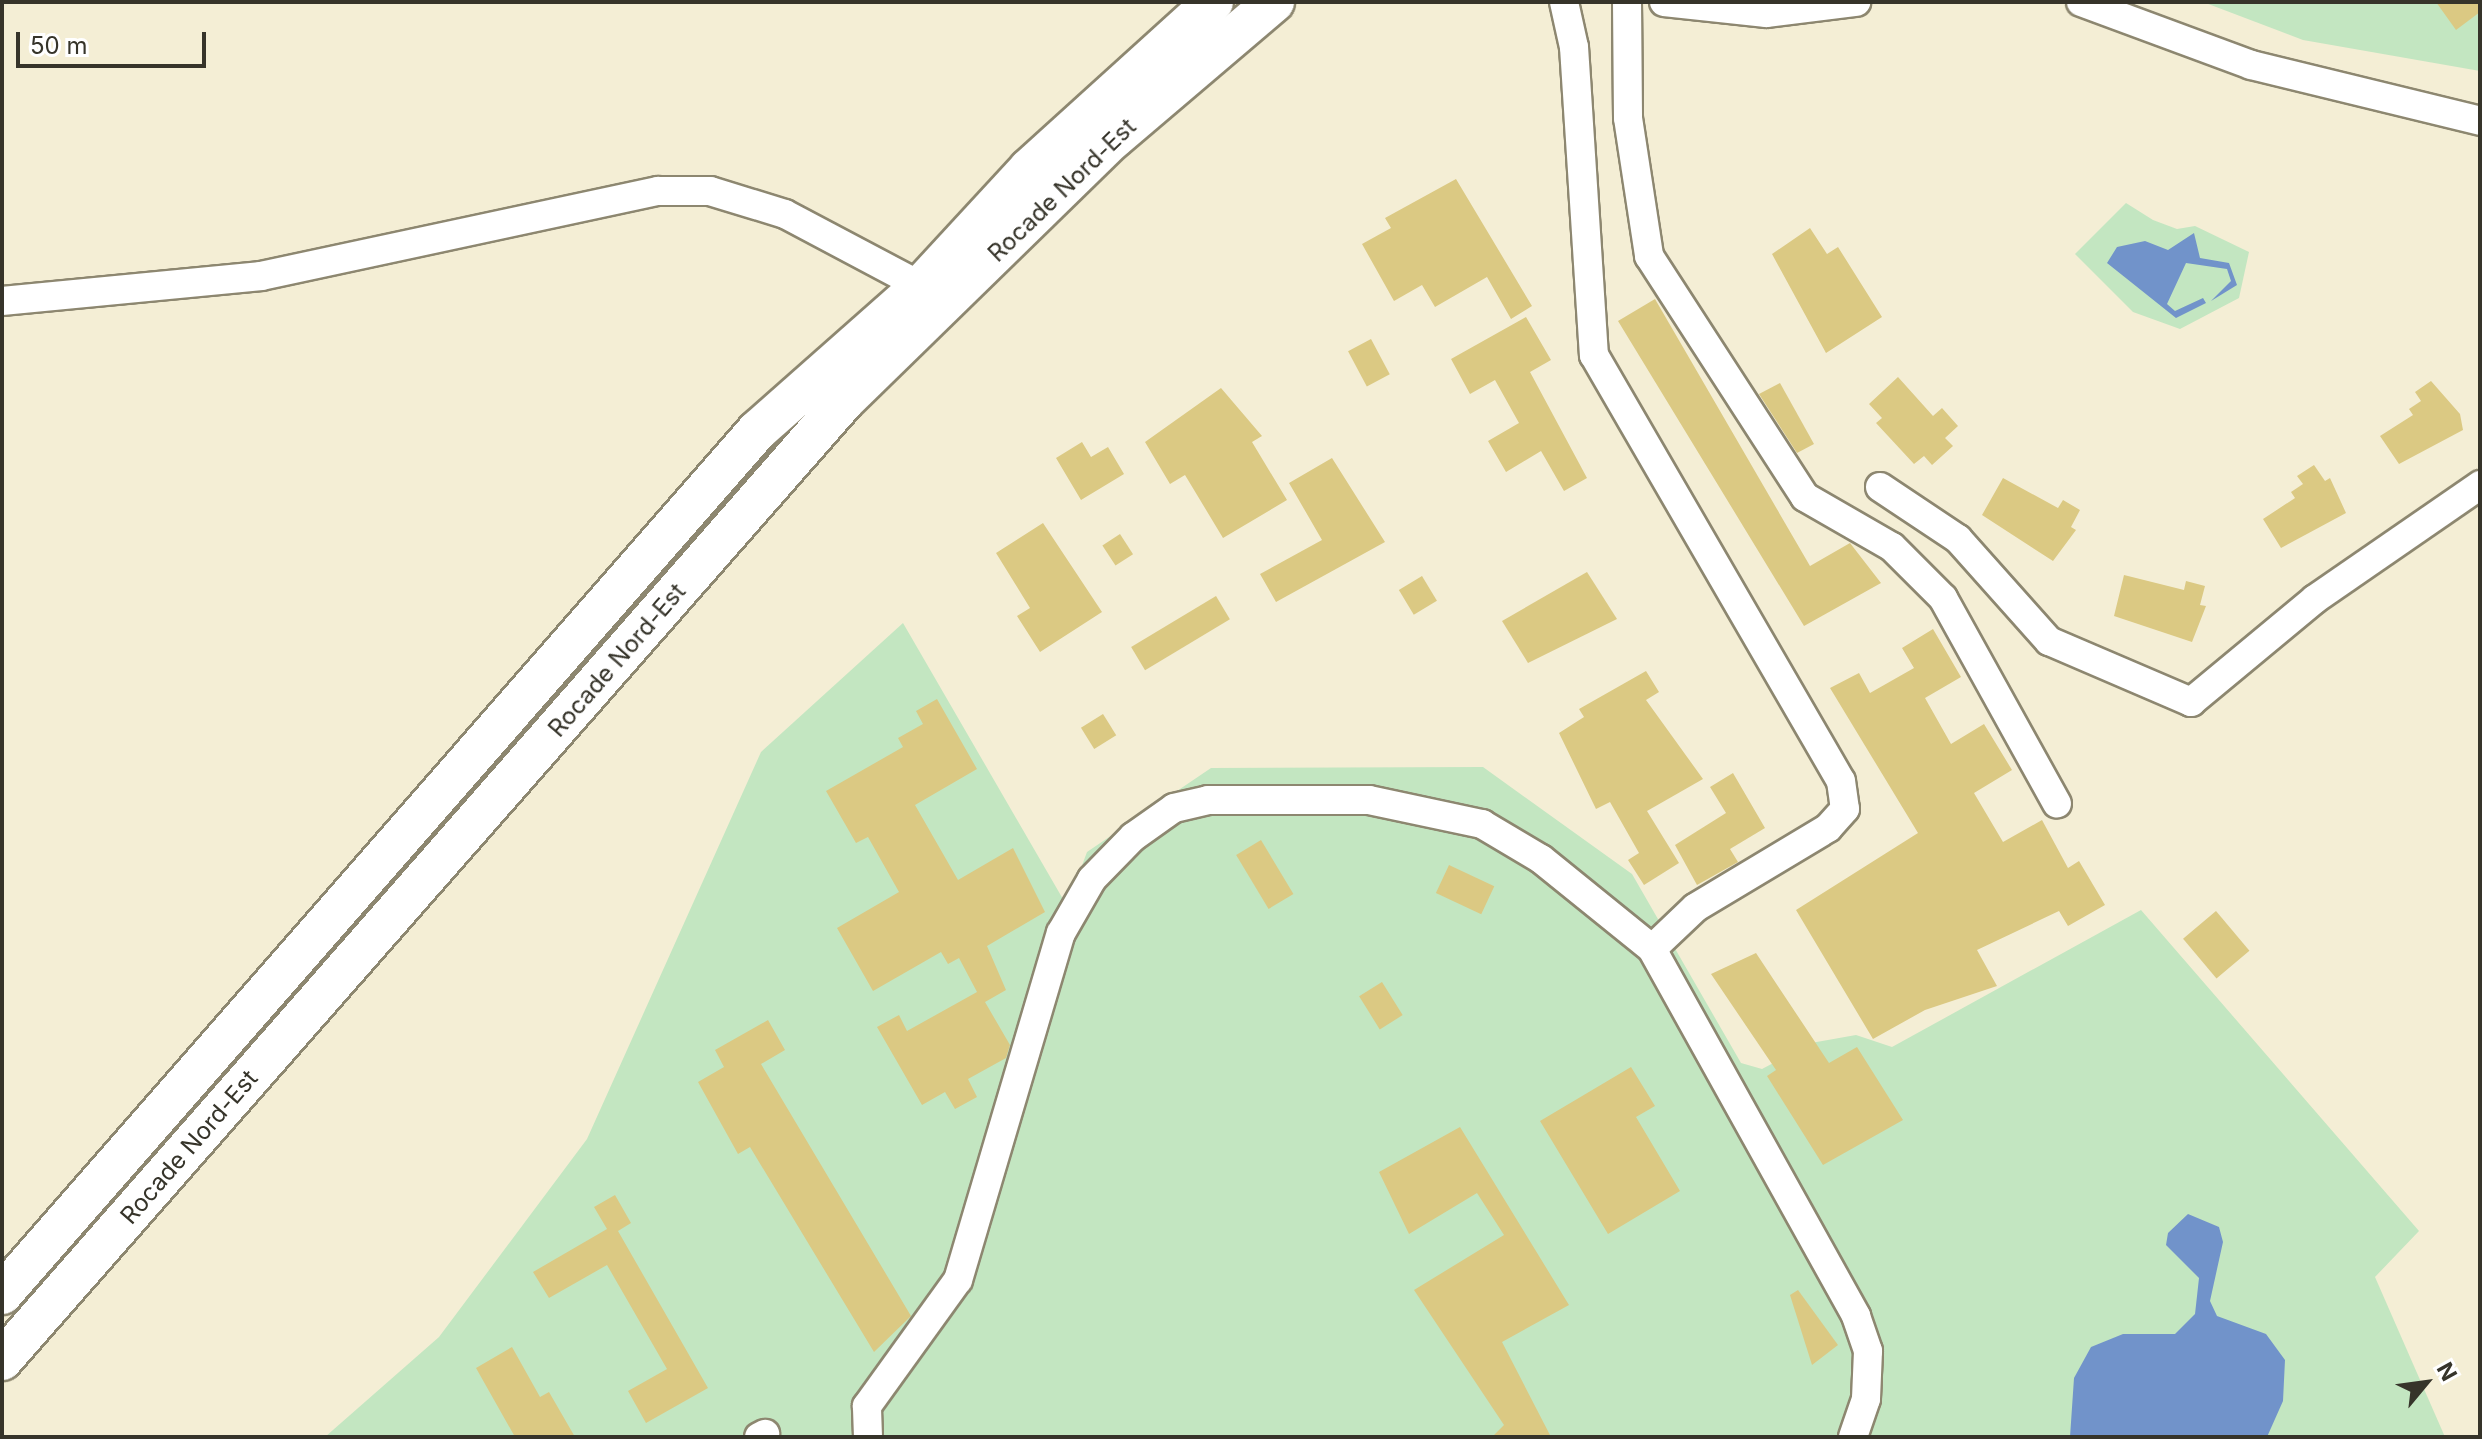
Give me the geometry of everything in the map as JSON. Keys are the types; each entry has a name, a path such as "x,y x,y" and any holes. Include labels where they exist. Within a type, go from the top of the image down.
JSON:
{"highway":[{"name":"Rocade Nord-Est","path":"2,1294 757,431 921,286 1029,169 1213,2"},
{"name":"Rocade Nord-Est","path":"2,1360 843,402 1114,138 1274,2"}],"street":[{"path":"1564,2 1574,47 1594,355 1841,781 1845,809 1828,828 1695,908 1652,949"},
{"path":"1627,2 1628,118 1649,256 1805,497 1892,547 1943,598 2057,804"},
{"path":"1664,2 1727,13 1856,2"},
{"path":"2081,2 2251,65 2480,121"},
{"path":"2,301 261,276 658,191 710,191 785,214 921,286"},
{"path":"1880,487 1958,539 2049,641 2191,702 2315,599 2480,485"},
{"path":"868,1437 867,1406 958,1280 1061,933 1092,879 1174,808 1208,800 1434,808 1482,824 1541,859 1652,949 1830,1258 1856,1316 1867,1363 1866,1399 1853,1437"}],"green space":[{"path":"2203,2 2480,2 2480,71 2303,40"},
{"path":"2126,203 2153,220 2177,229 2195,226 2249,252 2239,298 2180,329 2133,312 2075,254"},
{"path":"903,623 1067,906 1087,852 1211,768 1483,767 1632,874 1741,1063 1762,1069 1811,1043 1856,1035 1892,1047 2141,910 2419,1231 2375,1277 2445,1437 325,1437 439,1337 587,1139 761,752"}],"water":[{"path":"2194,233 2200,258 2229,263 2237,285 2211,301 2231,281 2227,269 2186,263 2167,304 2175,311 2203,298 2206,303 2176,318 2107,263 2117,247 2145,241 2168,250"},
{"path":"2188,1214 2219,1227 2223,1242 2210,1301 2217,1316 2266,1334 2285,1360 2283,1401 2267,1437 2070,1437 2074,1378 2091,1347 2123,1334 2175,1334 2195,1314 2199,1278 2166,1245 2168,1233"}],"building":[{"path":"2436,2 2480,2 2480,12 2456,30"},
{"path":"1456,179 1532,306 1511,319 1487,277 1435,307 1422,285 1394,301 1362,244 1391,228 1385,218"},
{"path":"1810,228 1827,254 1838,247 1882,317 1826,353 1772,254"},
{"path":"1655,299 1810,566 1850,543 1881,583 1804,626 1618,321"},
{"path":"1526,317 1551,360 1530,372 1587,478 1564,491 1541,451 1506,472 1488,441 1519,423 1495,380 1470,394 1451,359"},
{"path":"1371,339 1390,374 1367,387 1348,351"},
{"path":"1898,377 1933,416 1942,408 1958,426 1945,438 1953,446 1932,465 1924,456 1914,464 1876,423 1882,418 1869,404"},
{"path":"2431,381 2460,414 2463,430 2399,464 2380,436 2413,415 2409,409 2421,401 2415,392"},
{"path":"1780,383 1814,444 1797,453 1759,394"},
{"path":"1221,388 1262,436 1252,442 1287,500 1223,538 1185,475 1170,484 1145,442"},
{"path":"1082,442 1091,457 1108,447 1124,474 1081,500 1056,458"},
{"path":"1332,458 1385,542 1276,602 1260,574 1322,540 1289,483"},
{"path":"2314,465 2325,481 2330,478 2346,513 2281,548 2263,519 2295,498 2291,492 2303,484 2297,476"},
{"path":"2003,478 2058,508 2063,500 2080,510 2071,527 2076,530 2053,561 1982,515"},
{"path":"1043,523 1102,612 1040,652 1017,616 1030,608 996,553"},
{"path":"1120,534 1133,554 1115,566 1102,545"},
{"path":"1587,572 1617,619 1528,663 1502,621"},
{"path":"2124,575 2184,590 2186,581 2205,586 2200,605 2206,606 2192,642 2114,616"},
{"path":"1422,576 1437,601 1414,615 1399,590"},
{"path":"1216,596 1230,619 1145,670 1131,647"},
{"path":"1933,629 1961,677 1925,698 1951,744 1984,724 2012,770 1974,793 2003,842 2042,820 2068,868 2079,861 2105,905 2068,926 2059,911 1977,950 1997,986 1925,1010 1873,1039 1796,910 1918,833 1830,688 1859,673 1870,693 1914,668 1902,648"},
{"path":"1646,671 1659,692 1646,700 1703,779 1647,811 1679,863 1644,885 1628,860 1639,853 1610,802 1596,809 1559,733 1584,717 1579,709"},
{"path":"937,699 977,769 915,805 958,880 1013,848 1045,912 987,946 1006,990 985,1002 1010,1045 1006,1058 968,1079 977,1097 955,1109 945,1092 922,1105 877,1027 899,1015 907,1031 977,992 959,958 948,964 941,952 873,991 837,928 899,892 868,837 856,843 826,791 903,747 898,738 923,724 916,711"},
{"path":"1103,714 1116,735 1094,749 1081,728"},
{"path":"1733,773 1765,828 1730,849 1738,862 1697,885 1675,845 1726,813 1710,787"},
{"path":"1261,840 1293,894 1269,909 1236,855"},
{"path":"1449,865 1494,886 1481,914 1436,893"},
{"path":"2216,911 2249,951 2216,978 2183,939"},
{"path":"1756,953 1829,1063 1857,1047 1903,1120 1823,1165 1767,1076 1776,1070 1711,974"},
{"path":"1382,982 1403,1015 1380,1029 1359,996"},
{"path":"768,1020 785,1050 761,1064 911,1316 874,1352 750,1147 738,1154 698,1082 724,1067 715,1050"},
{"path":"1631,1067 1655,1106 1636,1117 1680,1191 1608,1234 1540,1121"},
{"path":"1460,1127 1569,1305 1502,1342 1551,1437 1492,1437 1504,1425 1414,1290 1504,1235 1477,1193 1409,1234 1379,1172"},
{"path":"615,1195 631,1223 618,1231 708,1388 646,1423 628,1391 667,1369 607,1265 549,1298 533,1272 607,1229 594,1207"},
{"path":"1798,1290 1838,1345 1812,1365 1790,1295"},
{"path":"512,1347 540,1397 549,1392 575,1437 515,1437 476,1368"}]}
